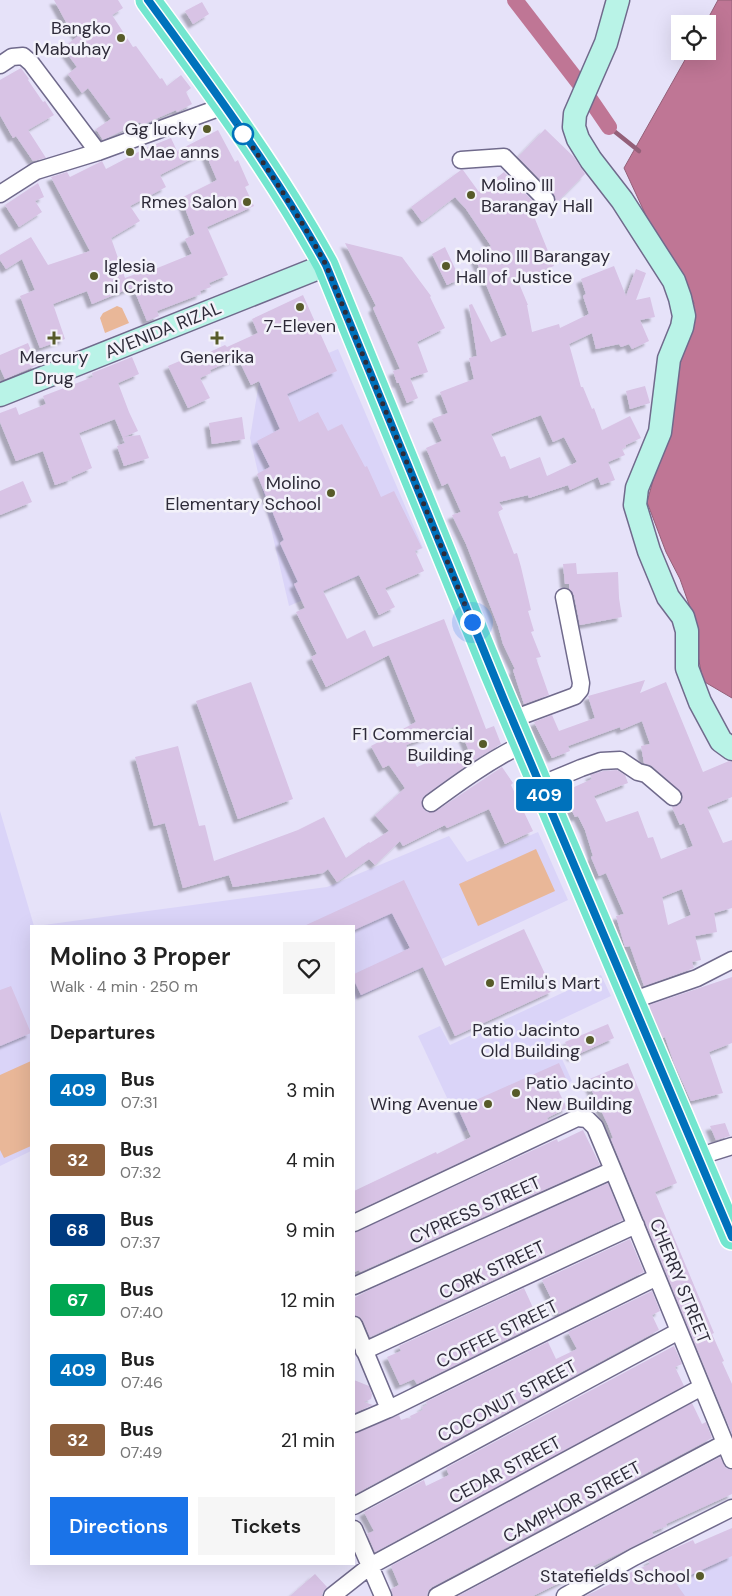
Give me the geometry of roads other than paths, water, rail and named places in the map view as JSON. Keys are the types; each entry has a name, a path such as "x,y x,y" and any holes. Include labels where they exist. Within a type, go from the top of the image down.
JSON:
{"main road":[{"path":"148,0 282,189 326,265 512,719 732,1237"}],"street":[{"path":"618,0 606,43 576,114 574,127 578,139 591,160 622,200 674,281 680,298 684,316 682,327 669,359 660,432 637,488 635,505 649,551 668,597 683,617 688,631 687,668 721,741 732,749"},
{"path":"0,65 12,57 23,56 31,63 98,152"},
{"path":"0,194 36,172 98,152 224,106"},
{"path":"461,160 504,156 546,200"},
{"name":"AVENIDA RIZAL","path":"0,395 326,265"},
{"path":"512,719 575,696 580,690 581,682 564,597"},
{"path":"431,803 470,774 500,755 523,744"},
{"path":"540,785 601,761 620,760 638,772 646,774 673,796"},
{"path":"631,1001 697,978 732,960"},
{"name":"CHERRY STREET","path":"355,1223 577,1118 587,1119 595,1127 732,1460"},
{"path":"697,1156 732,1146"},
{"name":"CYPRESS STREET","path":"355,1286 613,1170"},
{"name":"CORK STREET","path":"364,1351 636,1226"},
{"name":"COFFEE STREET","path":"355,1424 390,1409 657,1277"},
{"path":"355,1328 390,1409"},
{"name":"COCONUT STREET","path":"355,1505 679,1331"},
{"name":"CEDAR STREET","path":"332,1596 370,1566 702,1387"},
{"name":"CAMPHOR STREET","path":"437,1596 725,1443"},
{"path":"565,1596 634,1557 732,1508"},
{"path":"355,1531 383,1596"}],"waterway":[{"path":"515,0 579,83 609,127"},
{"path":"609,127 639,151"}],"place":[{"name":"Bangko Mabuhay","path":"121,38"},
{"name":"Gg lucky","path":"207,129"},
{"name":"Mae anns","path":"130,152"},
{"name":"Molino III Barangay Hall","path":"471,195"},
{"name":"Rmes Salon","path":"247,202"},
{"name":"Molino III Barangay Hall of Justice","path":"446,266"},
{"name":"Iglesia ni Cristo","path":"94,276"},
{"name":"7-Eleven","path":"300,307"},
{"name":"Mercury Drug","path":"54,338"},
{"name":"Generika","path":"217,338"},
{"name":"Molino Elementary School","path":"331,493"},
{"name":"F1 Commercial Building","path":"483,744"},
{"name":"Emilu's Mart","path":"490,983"},
{"name":"Patio Jacinto Old Building","path":"590,1040"},
{"name":"Patio Jacinto New Building","path":"516,1093"},
{"name":"Wing Avenue","path":"488,1104"},
{"name":"Statefields School","path":"700,1576"}]}
